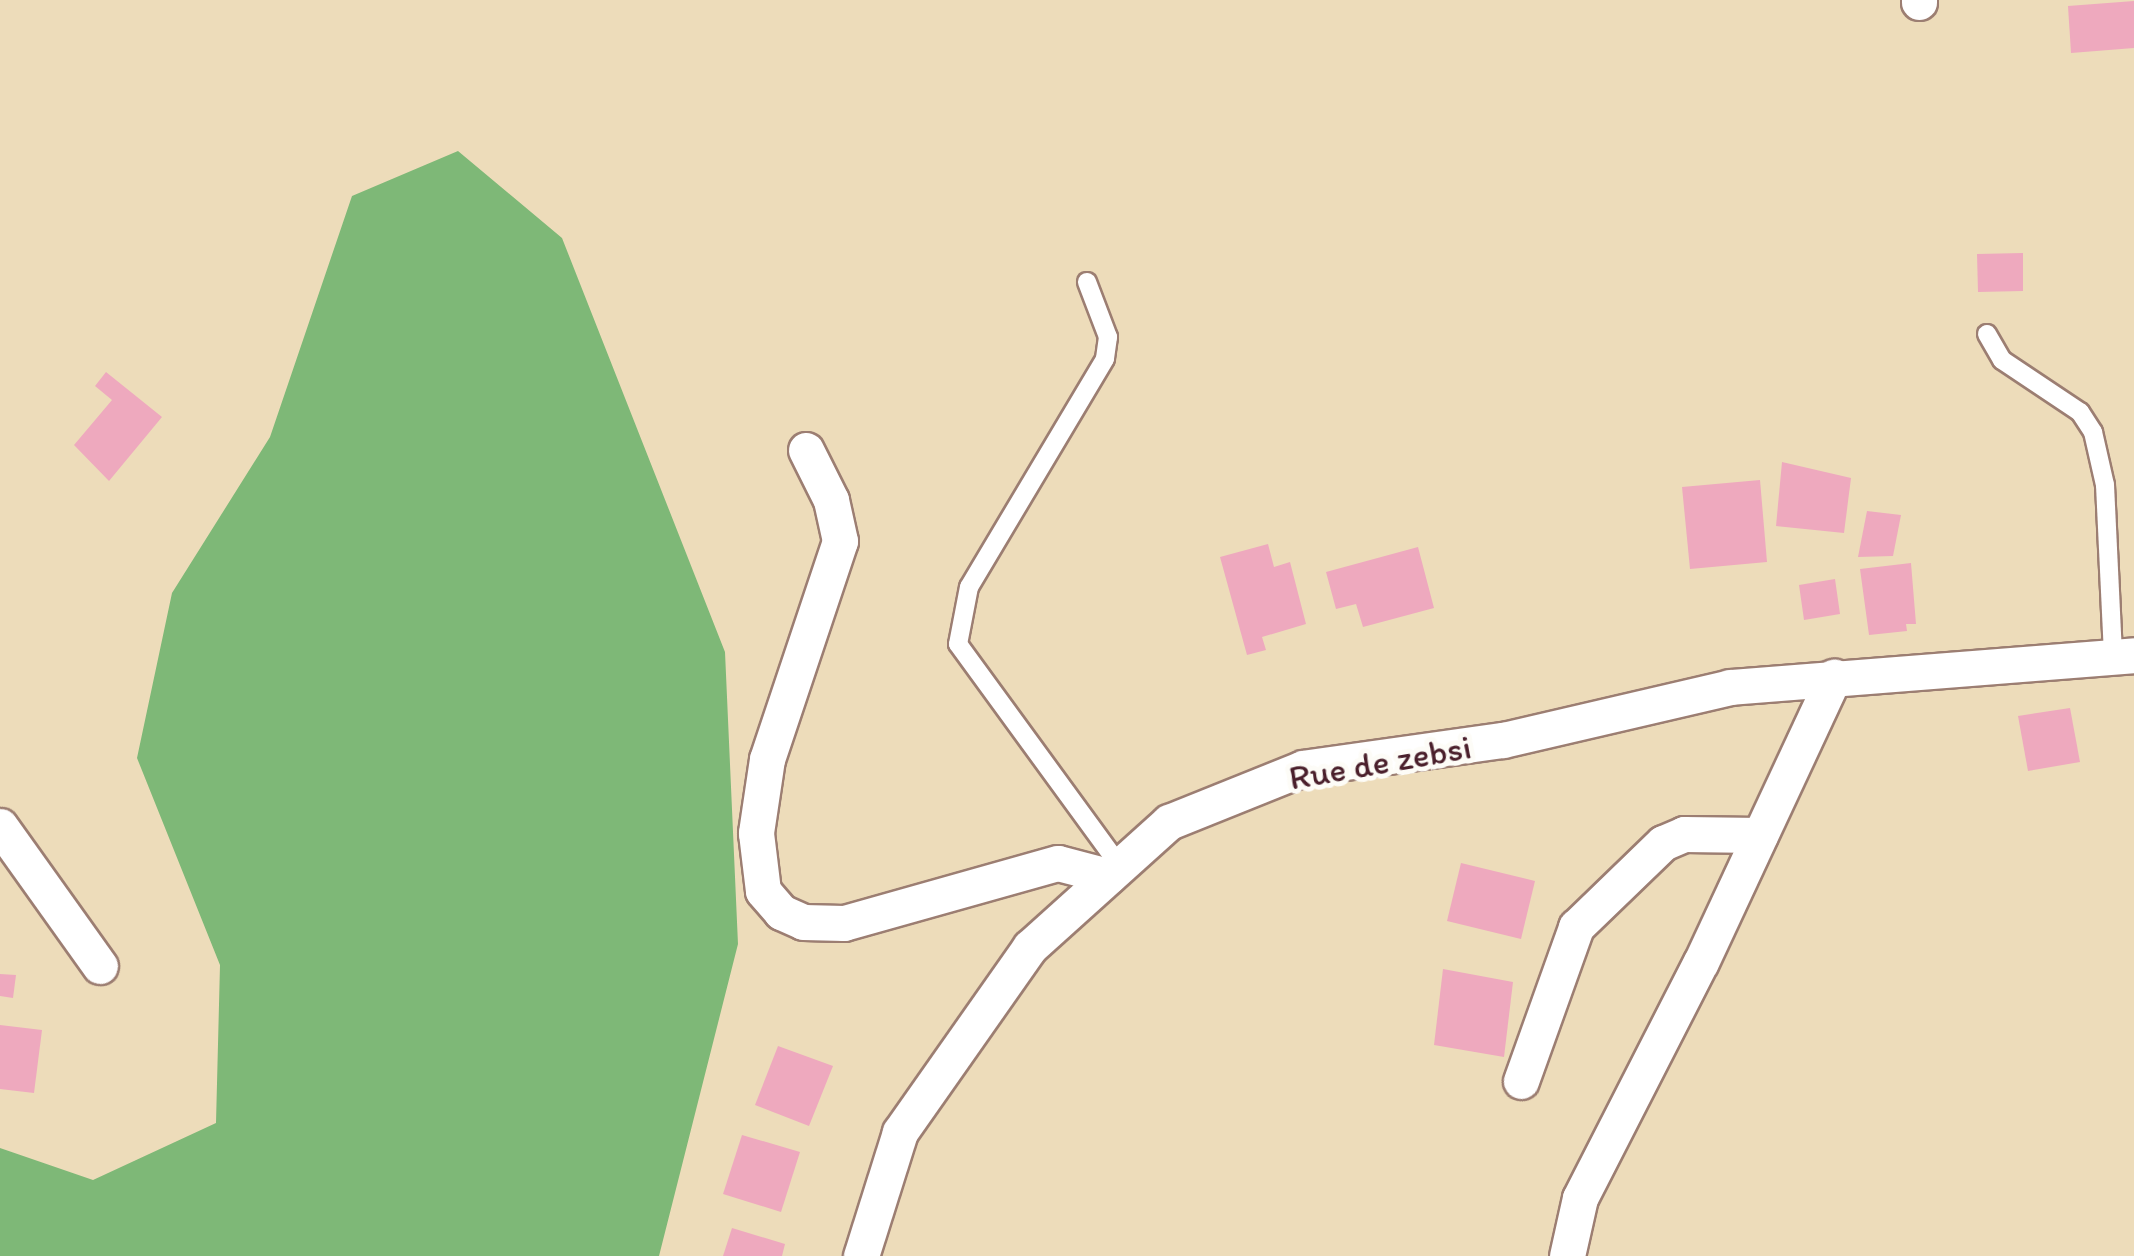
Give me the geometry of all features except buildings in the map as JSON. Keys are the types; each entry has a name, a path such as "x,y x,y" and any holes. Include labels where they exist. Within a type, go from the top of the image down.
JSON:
{"street":[{"path":"806,450 831,500 840,541 767,759 756,833 763,890 781,912 803,922 844,923 1058,864 1114,871"},
{"name":"Rue de zebsi","path":"861,1256 900,1132 1030,946 1168,822 1304,768 1503,740 1730,687 2123,655"},
{"path":"1567,1256 1580,1198 1834,677"},
{"path":"0,826 100,966"},
{"path":"1522,1081 1576,927 1663,843 1684,834 1760,835"}],"lane":[{"path":"1087,282 1108,337 1104,360 969,587 958,644 1114,871"},
{"path":"1987,334 2002,360 2080,412 2093,432 2105,484 2123,655"}],"green space":[{"path":"458,151 562,238 725,652 738,944 659,1256 0,1256 0,1148 93,1180 216,1123 220,965 137,758 172,593 270,437 352,196"}]}
